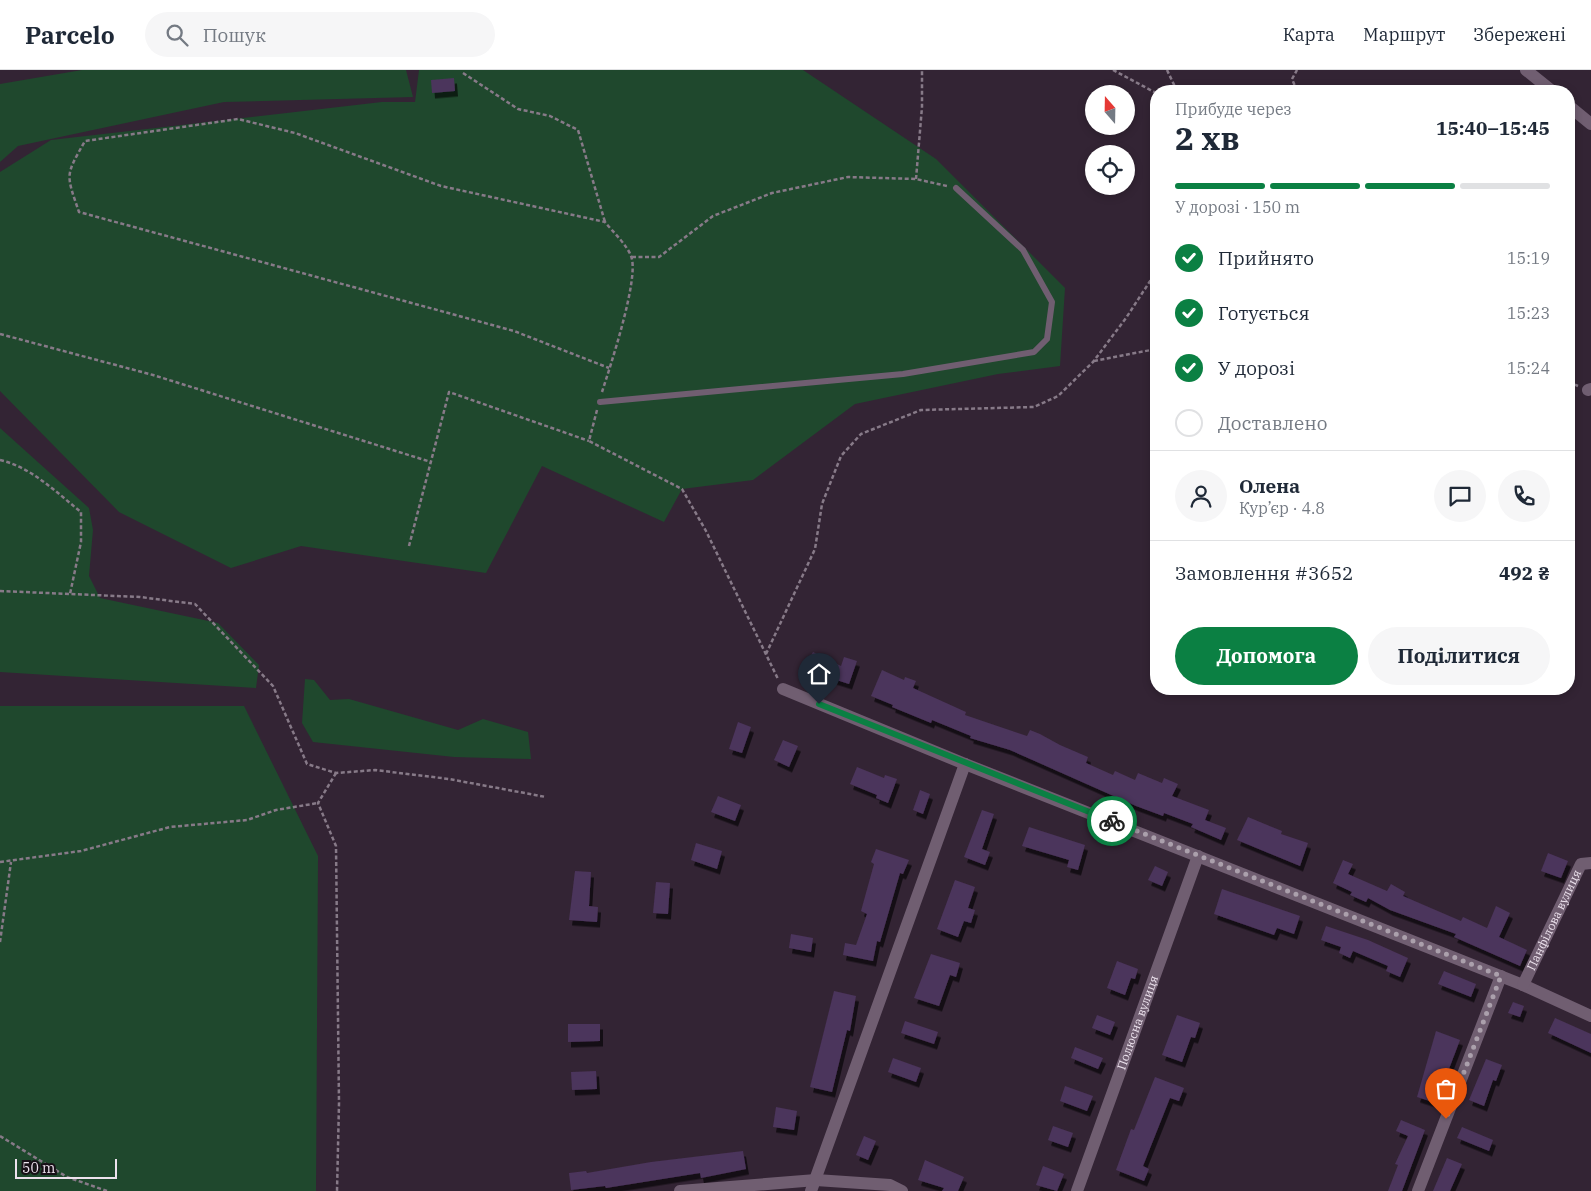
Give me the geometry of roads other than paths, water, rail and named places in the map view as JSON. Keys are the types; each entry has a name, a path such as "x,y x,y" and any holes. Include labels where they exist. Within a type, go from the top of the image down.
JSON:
{"street":[{"path":"1527,70 1545,85"},
{"path":"1575,111 1591,124"},
{"path":"783,689 965,764 1523,984 1591,1016"},
{"path":"814,1186 965,764"},
{"name":"Полюсна вулиця","path":"1077,1191 1198,856"},
{"name":"Панфілова вулиця","path":"1523,984 1580,864 1591,863"},
{"path":"1418,1191 1501,976"},
{"path":"680,1191 890,1185 902,1191"}],"lane":[{"path":"600,402 903,374 1034,352 1046,339 1052,302 1023,250 956,188"}]}
